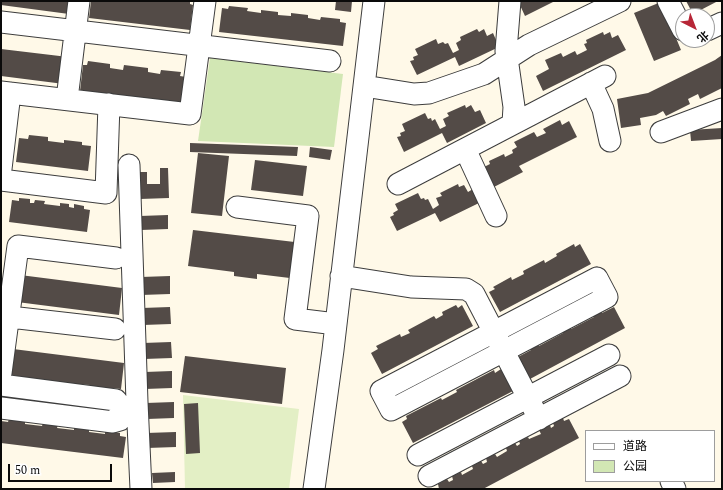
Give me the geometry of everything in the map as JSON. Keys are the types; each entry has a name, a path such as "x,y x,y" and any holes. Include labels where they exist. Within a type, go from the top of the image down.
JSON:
{"street":[{"path":"67,99 79,1"},
{"path":"1,169 6,92 190,114 205,1"},
{"path":"314,489 336,324 374,1"},
{"path":"510,1 506,51 514,107 514,123"},
{"path":"364,86 414,94 429,93 484,74 529,45 620,1"},
{"path":"668,1 675,15"},
{"path":"1,22 330,61"},
{"path":"398,184 598,80 610,140"},
{"path":"1,180 106,193 109,104"},
{"path":"660,132 722,108"},
{"path":"465,149 496,216"},
{"path":"129,166 141,489"},
{"path":"237,208 308,216 295,319 336,324"},
{"path":"1,372 5,316 18,246 116,258"},
{"path":"341,276 411,287 466,289 474,294 539,419"},
{"path":"597,278 607,297 504,351 391,410 381,391 597,278"},
{"path":"5,316 115,329"},
{"path":"418,455 609,355"},
{"path":"429,476 620,376"},
{"path":"1,385 116,400 120,405 120,420 114,422 1,408"}],"green space":[{"path":"210,58 343,74 334,147 198,141"},
{"path":"183,395 299,409 289,489 185,489"}],"building":[{"path":"1,1 70,1 69,14 1,5"},
{"path":"91,1 190,1 190,4 193,5 190,30 89,18"},
{"path":"336,1 352,1 351,12 335,10"},
{"path":"523,1 555,1 525,16 519,3"},
{"path":"686,1 718,1 705,8 690,8"},
{"path":"661,2 675,36 675,48 680,48 681,50 654,61 634,13"},
{"path":"229,6 248,8 247,11 261,13 261,10 278,12 278,15 291,16 291,13 308,15 308,18 320,20 321,17 340,19 340,22 346,23 343,46 219,32 222,8 228,9"},
{"path":"477,29 479,32 484,29 487,36 493,33 499,47 459,66 455,57 417,75 410,61 414,60 413,57 418,55 415,49 436,39 438,44 443,42 445,44 448,43 453,53 459,50 456,43 461,40 460,37"},
{"path":"603,32 604,35 610,32 612,38 618,35 626,50 543,91 536,76 549,69 545,60 561,53 563,57 575,51 577,55 587,50 584,44 587,43 586,40"},
{"path":"1,49 68,57 64,84 1,76"},
{"path":"722,55 722,88 700,99 698,94 688,99 690,104 666,116 663,111 656,115 640,118 641,125 621,128 617,99 648,93 715,60"},
{"path":"88,61 110,64 110,68 123,70 124,65 148,68 148,72 160,74 161,70 181,72 180,76 186,77 183,103 80,91 83,65 87,65"},
{"path":"465,105 466,108 471,105 475,112 480,110 486,123 447,143 442,133 404,152 397,137 401,136 400,133 405,131 402,124 425,113 428,119 431,118 432,121 435,119 440,129 446,126 443,119 449,116 447,113"},
{"path":"560,120 562,125 569,121 577,137 519,166 523,172 492,188 482,168 490,164 489,161 504,154 505,157 513,153 512,150 517,147 514,142 534,132 537,137 546,133 543,129"},
{"path":"722,128 722,139 691,141 690,130"},
{"path":"29,135 48,137 48,141 64,143 64,140 82,142 82,145 91,146 88,171 16,162 19,138 28,139"},
{"path":"190,143 298,147 297,156 190,152"},
{"path":"310,147 332,150 330,160 309,157"},
{"path":"198,153 229,156 222,216 191,213"},
{"path":"255,160 307,166 303,196 251,190"},
{"path":"160,168 168,168 169,198 140,199 139,172 147,172 147,184 160,184"},
{"path":"458,184 459,187 464,185 468,192 473,189 479,203 440,222 435,213 397,231 390,217 398,210 395,204 418,193 421,199 428,199 433,209 439,205 436,198 442,196 440,193"},
{"path":"19,198 30,199 30,203 34,203 35,200 45,201 44,204 60,206 60,203 69,204 69,207 74,208 74,204 84,206 84,209 90,210 87,232 9,222 12,200 19,201"},
{"path":"168,215 168,229 141,230 140,216"},
{"path":"193,230 303,243 298,279 257,274 257,279 234,276 234,272 188,266"},
{"path":"574,244 575,247 580,244 591,264 500,312 489,292 495,289 493,287 511,277 512,280 524,274 523,271 544,260 545,263 557,256 556,254"},
{"path":"20,275 122,288 119,315 17,302"},
{"path":"170,276 170,294 141,295 141,277"},
{"path":"456,305 458,308 462,305 473,326 382,374 371,353 378,349 376,346 400,334 401,337 410,333 408,330 434,316 436,319 443,315 442,312"},
{"path":"170,307 171,324 143,325 142,308"},
{"path":"614,307 625,328 530,379 518,357 531,350 529,347 537,342 539,346 563,333 561,330 569,326 571,329 594,317 592,313 600,309 602,313"},
{"path":"171,342 172,358 144,359 143,343"},
{"path":"13,349 124,363 121,389 112,388 111,393 89,390 90,385 76,384 75,388 52,385 52,381 39,379 39,384 17,381 17,376 10,375"},
{"path":"185,356 286,368 282,404 180,392"},
{"path":"501,369 513,391 413,443 402,422 407,419 406,416 441,398 442,400 457,392 456,390 494,370 495,373"},
{"path":"172,371 172,388 145,389 145,372"},
{"path":"174,402 174,418 147,419 146,403"},
{"path":"198,403 200,453 186,454 184,404"},
{"path":"563,418 564,421 569,419 579,438 483,489 439,489 438,484 447,479 449,482 453,480 452,476 461,472 462,475 473,469 472,466 481,461 483,464 487,462 486,458 495,454 497,457 507,451 506,448 515,443 517,446 520,444 519,441 541,434 539,430 550,425 551,428 554,426 553,423"},
{"path":"9,419 25,421 25,424 42,426 43,423 58,425 57,428 74,430 74,427 89,429 89,432 105,434 105,431 120,433 120,436 126,437 123,458 1,443 1,421 8,422"},
{"path":"176,432 176,447 147,448 146,433"},
{"path":"175,472 175,482 153,483 152,473"}]}
